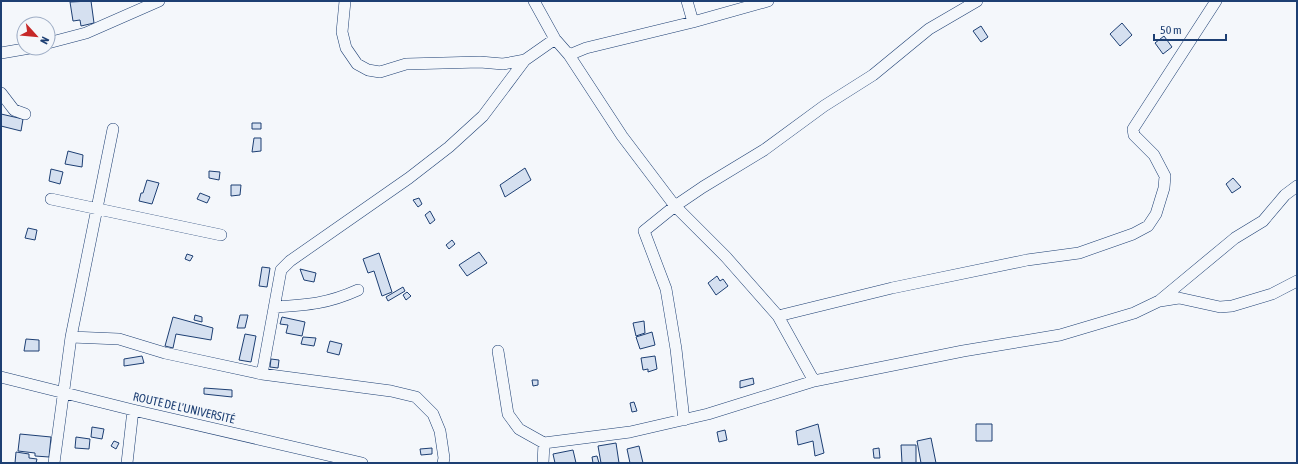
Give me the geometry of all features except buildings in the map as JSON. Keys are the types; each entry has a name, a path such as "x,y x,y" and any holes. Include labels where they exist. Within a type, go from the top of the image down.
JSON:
{"street":[{"path":"56,41 86,33 160,1"},
{"path":"345,1 342,32 346,48 357,64 368,70 380,72 406,64 480,62 503,64 525,60"},
{"path":"534,1 555,38 569,55 622,136 675,206 731,262 778,316 814,381"},
{"path":"687,1 693,22"},
{"path":"569,55 586,48 693,22 768,1"},
{"path":"684,420 676,350 666,290 644,231 675,206 764,150 824,106 873,75 929,29 977,1"},
{"path":"778,316 915,283 1027,260 1079,253 1133,234 1148,226 1156,214 1164,188 1165,176 1154,155 1134,136 1133,129 1216,1"},
{"path":"262,374 281,270 290,261 409,178 449,147 483,116 525,60 555,38"},
{"path":"1,53 16,50"},
{"path":"1,93 14,110 25,114"},
{"path":"54,463 70,337 113,130"},
{"path":"498,351 508,414 519,429 544,442 630,432 708,414 814,381 963,351 1060,335 1134,313 1159,301 1235,238 1263,221 1285,195 1297,186"},
{"path":"51,199 221,235"},
{"path":"1159,301 1178,298 1220,307 1232,306 1272,294 1297,281"},
{"path":"274,307 313,305 338,299 358,290"},
{"path":"70,337 120,339 165,353 262,374 391,390 416,398 433,414 437,425 444,458 443,463"},
{"name":"ROUTE DE L'UNIVERSITÉ","path":"1,377 133,410 362,463"},
{"path":"127,463 133,410"},
{"path":"543,463 544,442"}]}
